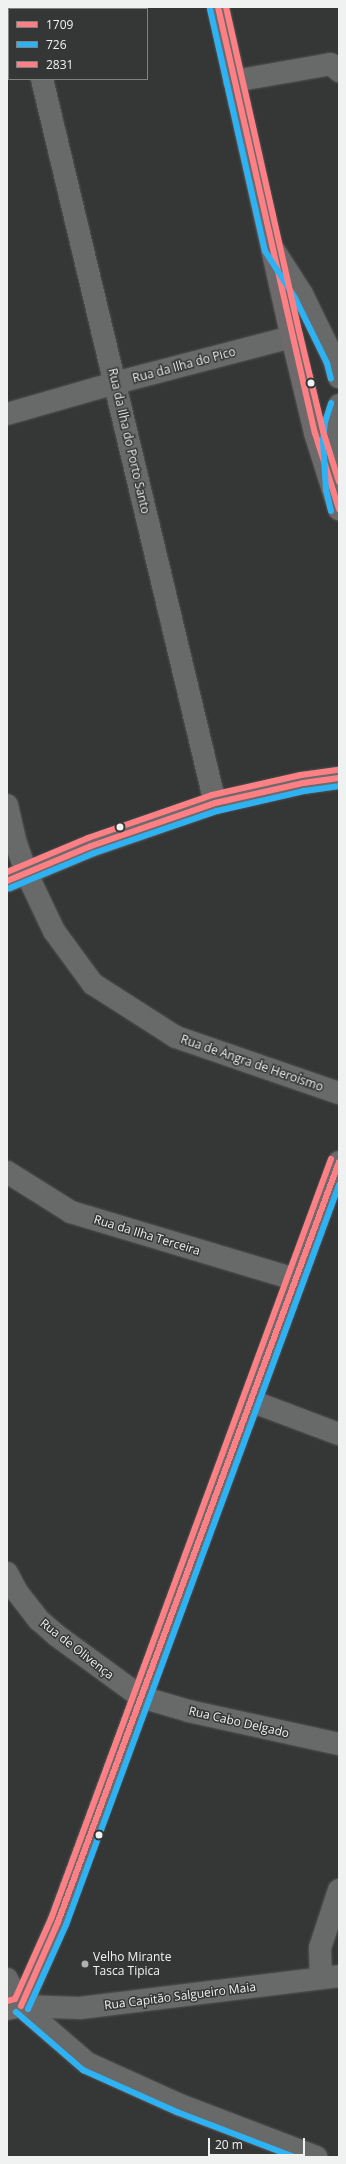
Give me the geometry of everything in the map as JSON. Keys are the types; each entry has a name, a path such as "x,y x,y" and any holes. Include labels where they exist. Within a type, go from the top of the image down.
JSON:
{"main road":[{"path":"218,7 315,433 337,499"},
{"path":"16,876 91,846 215,803 303,783 339,778"},
{"path":"14,2008 58,1922 339,1162"}],"street":[{"path":"234,81 331,64 339,71"},
{"name":"Rua da Ilha do Porto Santo","path":"42,80 215,803"},
{"path":"273,249 302,294 334,360 339,377"},
{"name":"Rua da Ilha do Pico","path":"7,414 115,383 292,337"},
{"path":"337,499 331,441 333,424 339,405"},
{"name":"Rua de Angra de Heroísmo","path":"7,805 16,842 16,876 93,984 176,1037 339,1094"},
{"name":"Rua da Ilha Terceira","path":"7,1172 71,1212 295,1279"},
{"path":"251,1401 339,1434"},
{"name":"Rua de Olivença","path":"7,1573 17,1592 39,1620 56,1635 141,1697"},
{"name":"Rua Cabo Delgado","path":"141,1697 189,1711 339,1744"},
{"path":"330,1977 320,1948 339,1890"},
{"name":"Rua Capitão Salgueiro Maia","path":"14,2008 80,2008 330,1977"},
{"path":"7,1979 14,2008 87,2063 180,2105 316,2157"}],"transit line":[{"name":"1709","path":"218,7 315,433 339,509"},
{"name":"2831","path":"226,7 300,335 323,431 339,482"},
{"name":"726","path":"210,9 265,251 295,298 327,363 331,379"},
{"name":"726","path":"331,403 325,422 323,441 326,490 331,511"},
{"name":"2831","path":"7,872 88,838 212,795 301,775 338,770"},
{"name":"1709","path":"7,881 91,846 215,803 303,783 339,778"},
{"name":"726","path":"10,888 94,853 217,811 304,791 339,786"},
{"name":"2831","path":"7,2001 15,1999 51,1919 331,1159"},
{"name":"1709","path":"21,2006 58,1922 339,1162"},
{"name":"726","path":"28,2009 66,1925 339,1185"},
{"name":"726","path":"16,2012 83,2070 177,2112 294,2157"}],"place":[{"name":"Velho Mirante Tasca Tipica","path":"85,1964"}]}
